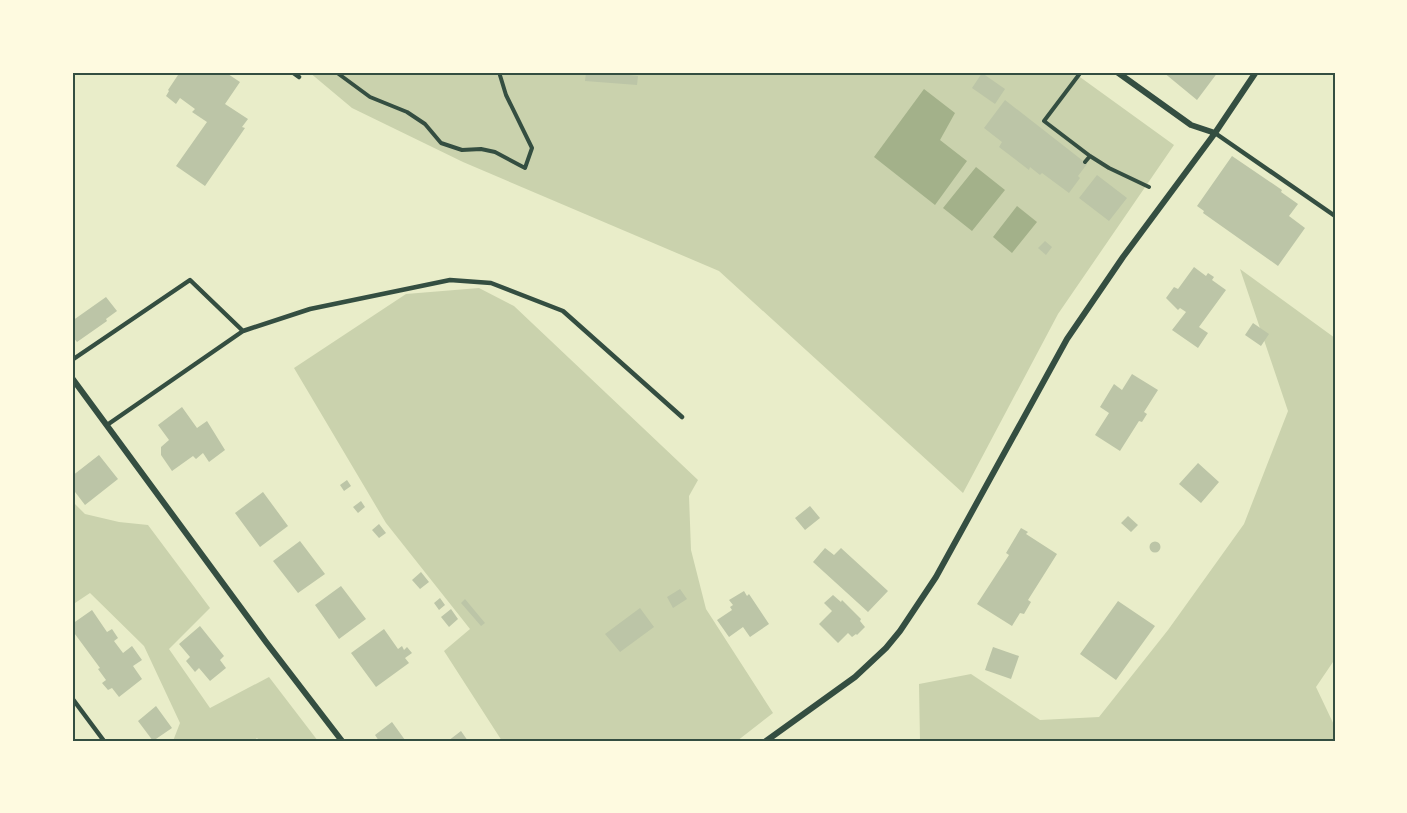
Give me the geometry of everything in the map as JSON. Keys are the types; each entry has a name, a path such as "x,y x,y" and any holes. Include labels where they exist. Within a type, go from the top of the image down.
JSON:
{"street":[{"path":"1117,72 1191,125 1215,133"},
{"path":"766,741 855,677 886,648 900,631 940,570 1067,339 1256,72"},
{"path":"72,378 342,741"}],"lane":[{"path":"292,72 299,77"},
{"path":"1215,133 1335,216"},
{"path":"72,360 190,280 243,331"},
{"path":"106,425 243,331 310,309 450,280 491,283 563,311 682,417"},
{"path":"72,698 104,741"}],"path":[{"path":"336,72 370,97 407,112 425,124 441,143 462,150 481,149 495,152 525,168 532,148 506,95 499,72"},
{"path":"1081,72 1044,121 1109,168 1149,187"},
{"path":"1085,162 1090,156"}],"shaded area":[{"path":"309,72 1073,72 1174,145 1058,314 963,493 719,271 463,162 352,108"},
{"path":"924,89 955,113 940,140 967,161 935,205 874,157"},
{"path":"976,167 1005,190 972,231 943,208"},
{"path":"1017,206 1037,222 1012,253 993,237"},
{"path":"1240,269 1335,338 1335,659 1316,687 1335,727 1335,741 920,741 919,684 971,674 1040,720 1099,717 1168,630 1244,524 1288,411"},
{"path":"479,288 514,306 698,480 689,496 691,550 706,609 773,713 737,741 502,741 444,651 470,629 386,523 294,368 406,294"},
{"path":"72,501 85,514 119,522 148,525 210,608 169,649 210,708 269,677 318,741 260,741 257,738 253,741 173,741 180,723 144,646 90,593 72,605"}],"building":[{"path":"180,72 225,72 240,82 225,104 248,119 242,127 245,128 205,186 176,166 207,122 192,112 195,109 180,98 176,104 166,96"},
{"path":"602,72 638,76 637,85 585,81 586,73 601,75"},
{"path":"1163,72 1218,72 1197,100"},
{"path":"982,73 1005,89 995,104 972,88"},
{"path":"1005,100 1087,164 1069,193 1042,173 1040,175 1030,167 1029,170 999,147 1002,142 984,128"},
{"path":"1232,156 1282,190 1281,192 1298,204 1289,216 1305,228 1278,266 1203,213 1204,211 1197,206"},
{"path":"1097,175 1127,198 1109,221 1079,198"},
{"path":"1045,241 1052,247 1046,255 1038,248"},
{"path":"1194,267 1206,276 1208,273 1214,277 1212,280 1226,290 1199,327 1208,333 1198,348 1172,330 1186,312 1180,308 1178,310 1166,298 1174,287 1178,289"},
{"path":"106,297 117,311 77,342 72,336 72,321"},
{"path":"1253,323 1269,334 1261,346 1245,335"},
{"path":"1132,374 1158,390 1144,412 1147,414 1142,422 1139,421 1120,451 1095,435 1109,413 1100,407 1114,384 1122,390"},
{"path":"182,407 197,428 207,421 225,450 209,462 203,453 196,459 193,456 172,471 161,455 161,447 169,440 158,425"},
{"path":"99,455 118,479 85,505 72,488 72,476"},
{"path":"1198,463 1219,482 1201,503 1179,484"},
{"path":"347,480 351,486 344,491 340,485"},
{"path":"263,492 288,526 260,547 235,513"},
{"path":"361,501 365,507 358,513 353,507"},
{"path":"810,506 820,518 805,530 795,518"},
{"path":"1128,516 1138,525 1131,532 1121,523"},
{"path":"379,524 386,533 379,538 372,530"},
{"path":"1021,528 1028,532 1026,534 1057,554 1028,600 1031,602 1024,614 1020,613 1012,626 977,604 1009,555 1006,553"},
{"path":"300,541 325,574 298,593 273,561"},
{"path":"1155,541 1161,547 1155,553 1149,547"},
{"path":"825,548 834,555 841,548 888,591 868,612 813,562"},
{"path":"421,572 429,582 420,589 412,580"},
{"path":"341,586 366,619 339,639 315,605"},
{"path":"680,589 687,599 673,608 667,597"},
{"path":"744,591 747,596 749,594 769,624 750,637 743,627 729,637 717,620 732,610 730,607 733,605 729,600"},
{"path":"833,595 841,602 842,600 861,619 865,627 852,637 848,633 838,643 819,624 832,611 824,603"},
{"path":"440,598 445,605 439,610 434,603"},
{"path":"465,599 485,623 481,626 461,603"},
{"path":"1118,601 1155,626 1116,680 1080,654"},
{"path":"640,608 654,627 620,652 605,634"},
{"path":"451,609 458,619 449,627 441,617"},
{"path":"92,610 107,632 112,629 118,638 114,641 123,653 132,646 142,660 133,666 142,679 119,697 112,688 108,690 102,683 106,680 98,669 100,668 72,630 72,624"},
{"path":"200,626 224,656 220,660 226,668 210,681 199,668 195,672 186,661 190,657 179,644"},
{"path":"384,629 398,649 402,646 404,650 407,647 412,653 405,658 409,663 376,687 351,653"},
{"path":"993,647 1019,656 1011,679 985,670"},
{"path":"156,706 172,728 153,741 138,721"},
{"path":"392,722 405,740 379,741 375,735"},
{"path":"461,731 468,741 448,741"}]}
